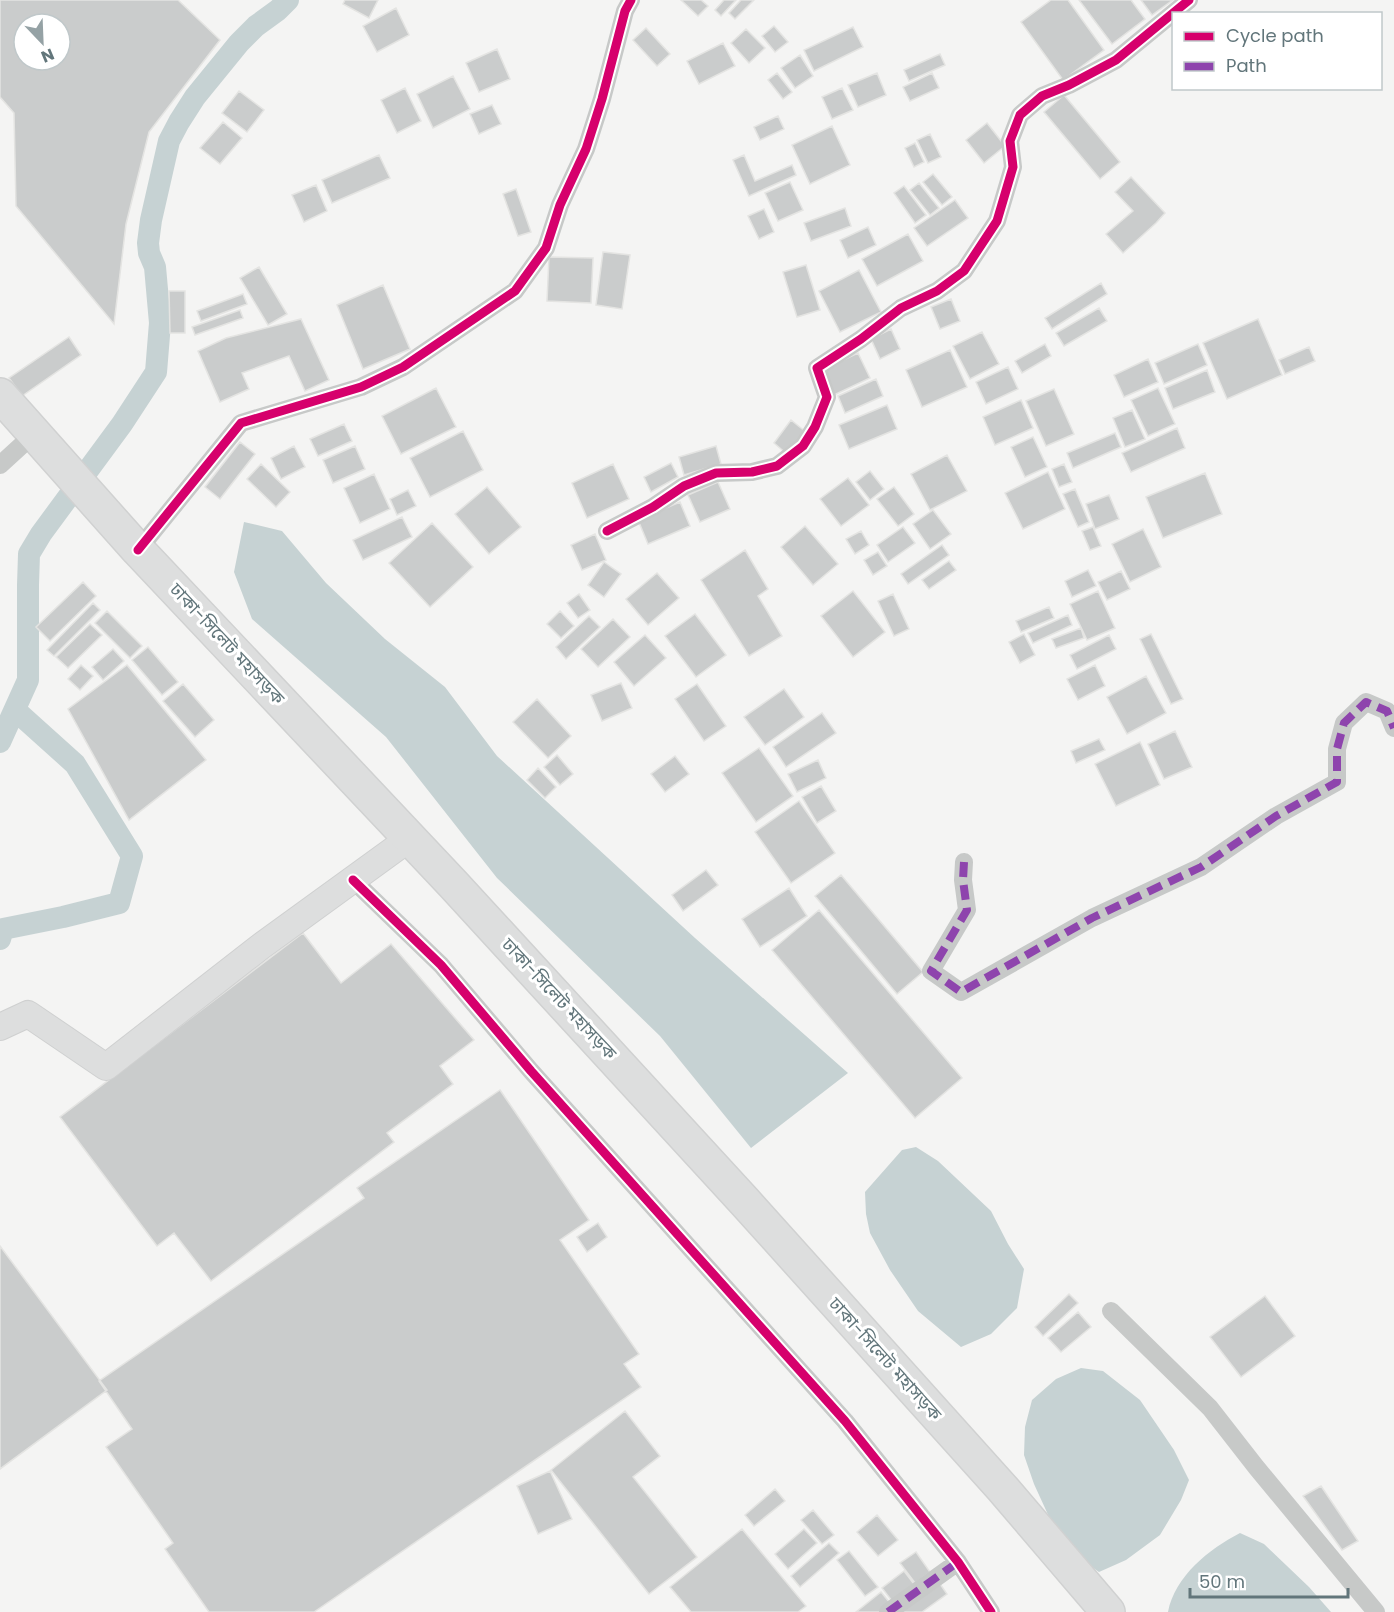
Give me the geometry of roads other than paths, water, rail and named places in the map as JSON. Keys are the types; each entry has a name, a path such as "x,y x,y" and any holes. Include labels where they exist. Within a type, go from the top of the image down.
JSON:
{"highway":[{"name":"ঢাকা-সিলেট মহাসড়ক","path":"0,395 138,550 410,838 745,1202 1003,1489 1108,1612"}],"street":[{"path":"138,550 241,423 361,387 403,368 515,291 546,248 560,205 586,149 625,11 631,0"},
{"path":"1174,12 1189,0"},
{"path":"607,531 653,507 684,486 716,473 752,472 777,466 803,446 815,427 827,397 817,368 861,339 901,308 937,291 964,271 997,221 1012,167 1010,141 1020,114 1042,96 1069,85 1116,60 1172,14"},
{"path":"0,465 40,440"},
{"path":"964,862 963,880 968,910 931,971 961,992 1092,918 1201,867 1276,816 1337,782 1336,749 1344,723 1366,702 1387,711 1394,728"},
{"path":"0,1027 28,1014 106,1067 260,947 410,838"},
{"path":"353,880 441,965 531,1071 844,1421 958,1562 991,1612"},
{"path":"1111,1311 1210,1408 1376,1612"},
{"path":"888,1612 958,1562"}],"waterway":[{"path":"0,742 28,680 29,554 41,534 122,424 156,372 160,323 155,267 149,253 148,243 169,141 195,97 239,43 288,0"},
{"path":"0,939 3,929 119,903 132,856 75,764 15,710"}]}
